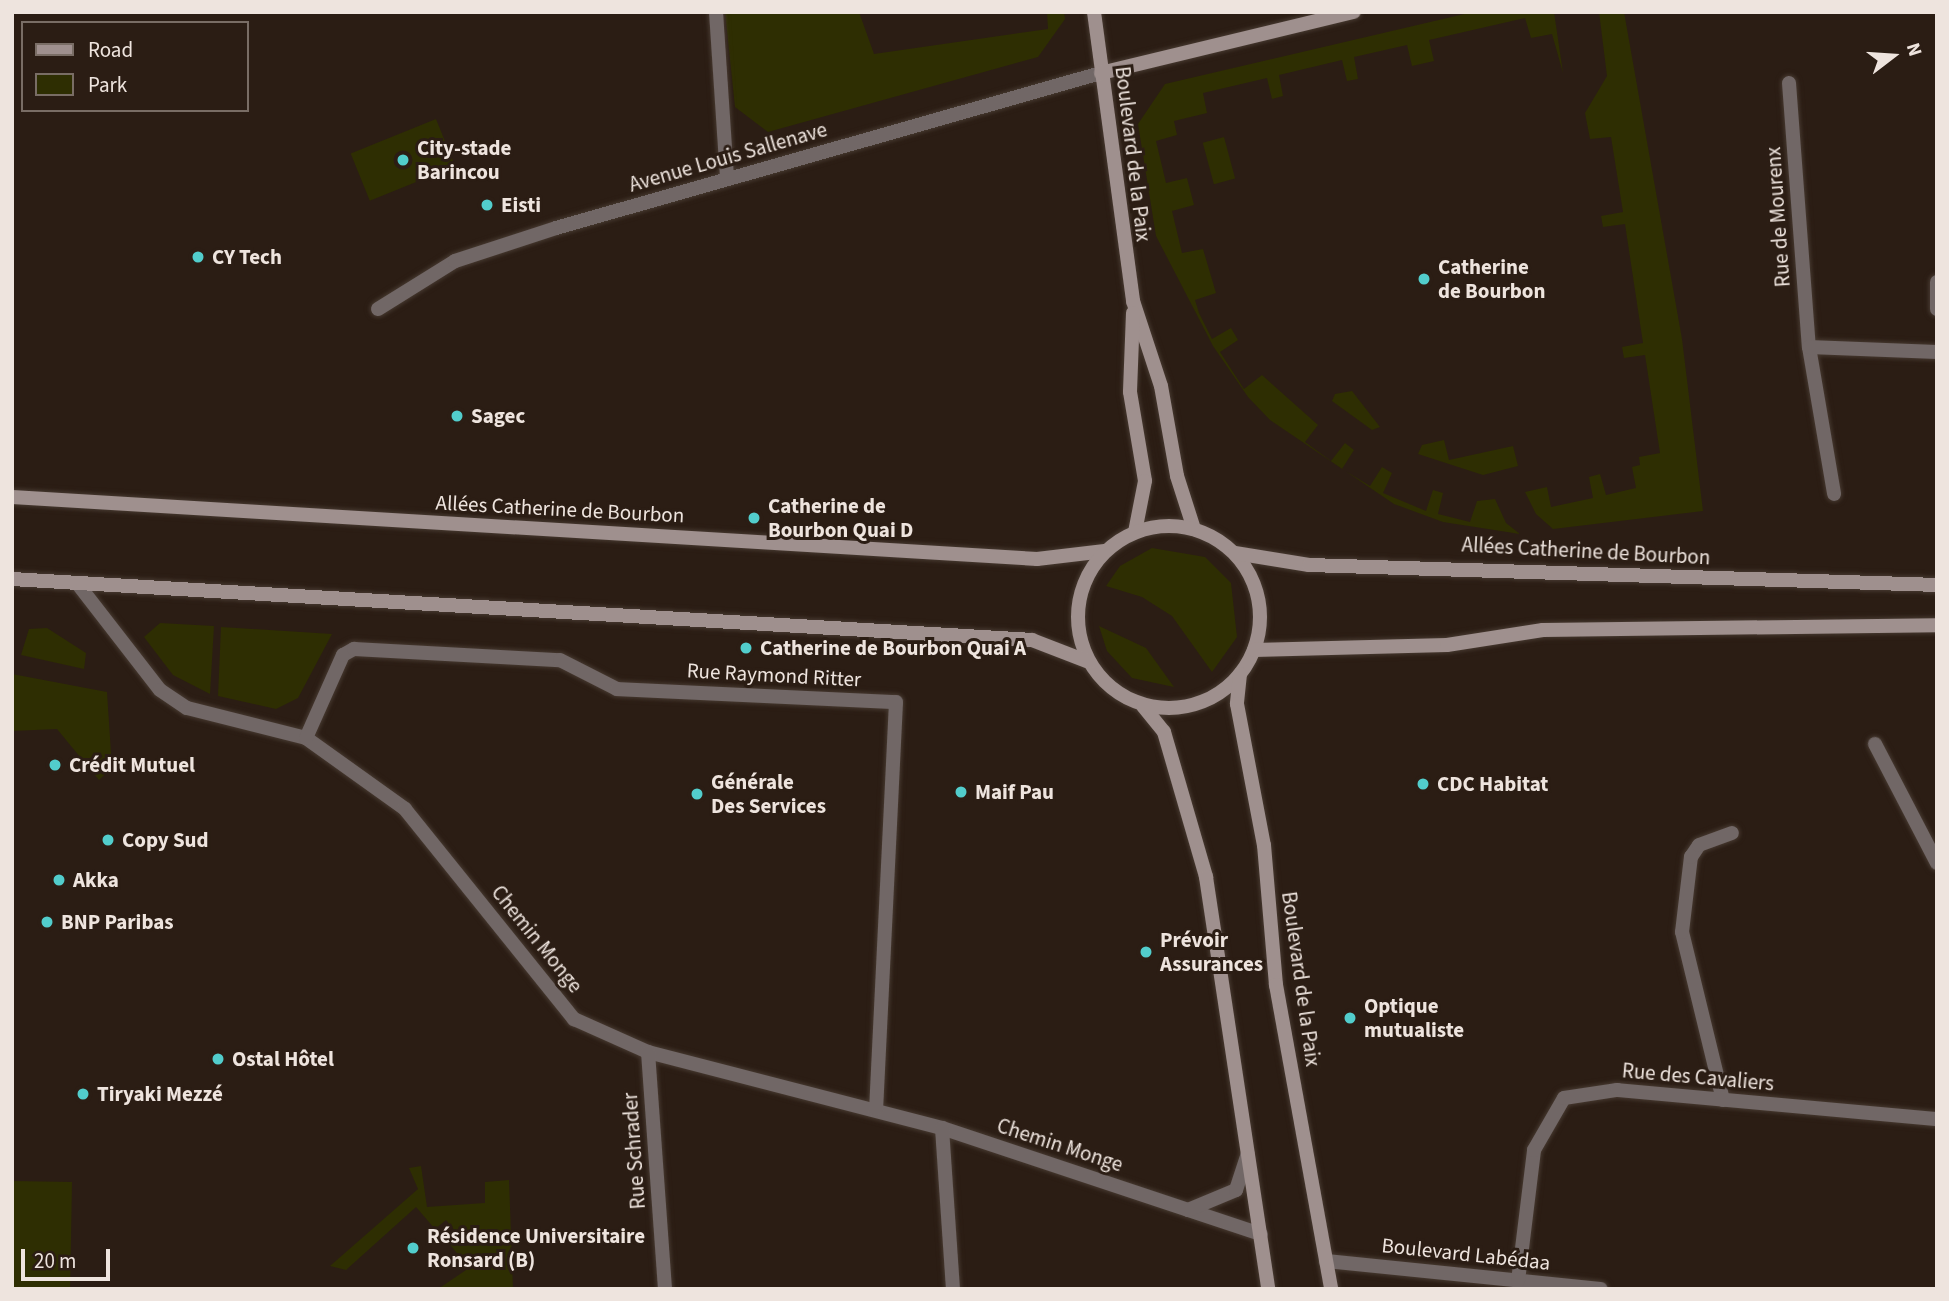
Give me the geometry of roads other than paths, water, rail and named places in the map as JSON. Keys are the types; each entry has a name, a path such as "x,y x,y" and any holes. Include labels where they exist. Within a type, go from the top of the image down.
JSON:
{"main road":[{"name":"Boulevard de la Paix","path":"1094,12 1133,301 1130,391 1145,481 1135,532"},
{"path":"1101,73 1354,12"},
{"name":"Boulevard de la Paix","path":"1133,301 1161,386 1194,529"},
{"name":"Allées Catherine de Bourbon","path":"12,497 1037,559 1105,551"},
{"path":"12,579 1032,640 1088,662 1121,696 1143,706 1191,706 1213,698 1240,674 1254,650 1258,595 1235,553 1194,529 1135,532 1105,551 1080,592 1077,615 1088,662"},
{"name":"Allées Catherine de Bourbon","path":"1235,553 1309,565 1937,585"},
{"path":"1254,650 1447,645 1543,630 1937,625"},
{"name":"Boulevard de la Paix","path":"1240,674 1237,704 1264,845 1276,985 1331,1289"},
{"path":"1143,706 1164,732 1206,877 1249,1147 1268,1289"}],"street":[{"path":"716,12 727,179"},
{"name":"Avenue Louis Sallenave","path":"378,309 455,261 727,179 1101,73"},
{"name":"Rue de Mourenx","path":"1789,83 1810,347 1834,494"},
{"path":"1937,282 1937,309"},
{"path":"1810,347 1937,352"},
{"name":"Chemin Monge","path":"77,583 160,690 187,708 306,738 405,808 575,1019 648,1052 942,1128 1261,1234"},
{"name":"Rue Raymond Ritter","path":"306,738 343,655 354,649 560,660 617,689 897,702 876,1109"},
{"path":"1875,744 1937,863"},
{"path":"1723,1100 1682,932 1691,857 1699,845 1732,833"},
{"name":"Rue Schrader","path":"648,1052 665,1289"},
{"name":"Rue des Cavaliers","path":"1518,1281 1534,1150 1564,1098 1617,1090 1937,1119"},
{"path":"942,1128 953,1289"},
{"path":"1188,1210 1236,1190 1249,1147"},
{"name":"Boulevard Labédaa","path":"1326,1261 1601,1289"}],"place":[{"name":"City-stade Barincou","path":"403,160"},
{"name":"Eisti","path":"487,205"},
{"name":"CY Tech","path":"198,257"},
{"name":"Catherine de Bourbon","path":"1424,279"},
{"name":"Sagec","path":"457,416"},
{"name":"Catherine de Bourbon Quai D","path":"754,518"},
{"name":"Catherine de Bourbon Quai A","path":"746,648"},
{"name":"Crédit Mutuel","path":"55,765"},
{"name":"CDC Habitat","path":"1423,784"},
{"name":"Maif Pau","path":"961,792"},
{"name":"Générale Des Services","path":"697,794"},
{"name":"Copy Sud","path":"108,840"},
{"name":"Akka","path":"59,880"},
{"name":"BNP Paribas","path":"47,922"},
{"name":"Prévoir Assurances","path":"1146,952"},
{"name":"Optique mutualiste","path":"1350,1018"},
{"name":"Ostal Hôtel","path":"218,1059"},
{"name":"Tiryaki Mezzé","path":"83,1094"},
{"name":"Résidence Universitaire Ronsard (B)","path":"413,1248"}]}
